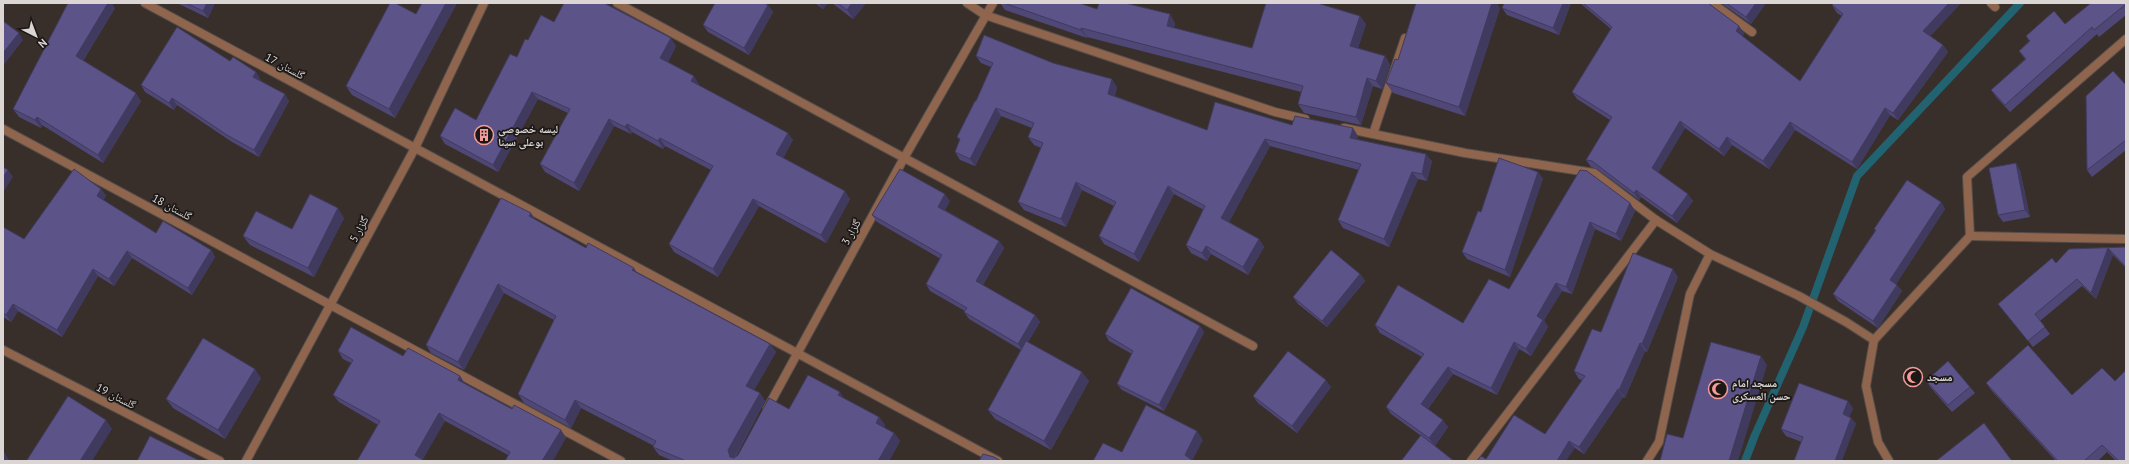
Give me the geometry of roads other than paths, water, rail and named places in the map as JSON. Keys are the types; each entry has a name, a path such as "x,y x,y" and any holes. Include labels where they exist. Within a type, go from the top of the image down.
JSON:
{"street":[{"name":"گلستان 17","path":"144,3 797,355 998,461"},
{"name":"گلزار 5","path":"246,461 415,148 484,3"},
{"path":"618,3 1253,346"},
{"path":"967,3 985,16 1275,112 1312,120"},
{"name":"گلزار 3","path":"764,414 904,158 993,3"},
{"path":"1712,3 1752,32"},
{"path":"1373,134 1407,32"},
{"path":"1889,461 1878,442 1866,386 1874,340 1970,236 1967,177 2126,39"},
{"path":"1335,126 1465,153 1594,173 1656,220 1710,254 1799,296 1846,322 1874,340"},
{"name":"گلستان 18","path":"3,129 621,461"},
{"path":"1471,461 1656,220"},
{"path":"1970,236 2126,239"},
{"path":"1647,461 1660,442 1690,294 1710,254"},
{"name":"گلستان 19","path":"3,350 220,461"}],"waterway":[{"path":"1745,461 1803,327 1857,176 2020,3"}],"place":[{"name":"لیسه خصوصی بوعلی سینا","path":"484,135"},
{"name":"مسجد","path":"1913,377"},
{"name":"مسجد امام حسن العسکری","path":"1718,389"}]}
